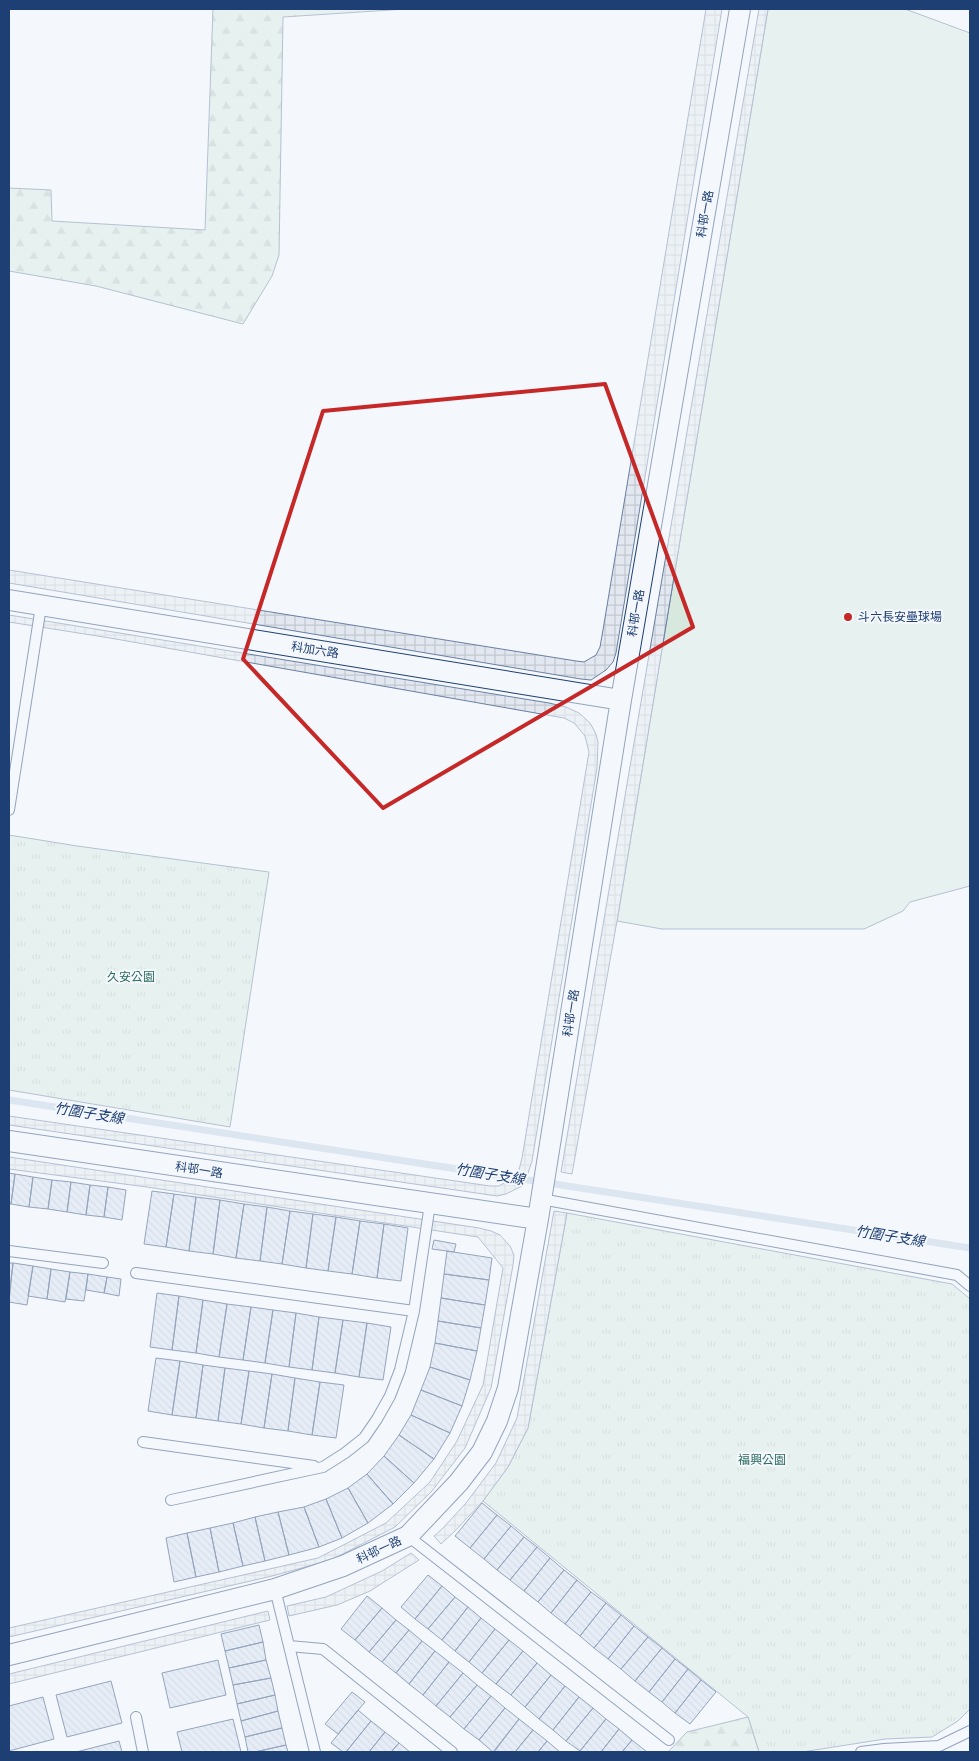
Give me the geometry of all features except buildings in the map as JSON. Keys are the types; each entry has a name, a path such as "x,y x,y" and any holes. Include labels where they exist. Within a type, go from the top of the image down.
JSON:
{"street":[{"name":"科邨一路","path":"9,1655 275,1589 343,1566 408,1536 459,1482 482,1452 498,1421 508,1388 540,1209 621,700 740,9"},
{"name":"科加六路","path":"9,600 621,700"},
{"name":"科邨一路","path":"9,1141 430,1204 540,1209"}],"lane":[{"path":"9,810 41,606"},
{"path":"171,1500 323,1467 364,1438 390,1396 400,1370 414,1311 430,1204"},
{"path":"540,1209 956,1275 970,1286"},
{"path":"9,1251 103,1263"},
{"path":"136,1273 414,1311"},
{"path":"143,1442 323,1467"},
{"path":"408,1536 669,1740"},
{"path":"275,1589 315,1752"},
{"path":"289,1646 323,1649 452,1752"},
{"path":"136,1717 143,1752"},
{"path":"861,1752 938,1746 970,1731"}],"highlighted area":[{"path":"605,384 693,627 383,808 243,659 323,411"}],"green space":[{"path":"213,9 406,9 283,17 279,255 272,276 243,324 96,286 9,271 9,188 51,190 52,221 205,230"},
{"path":"768,9 905,9 970,33 970,886 910,902 903,911 864,929 662,929 617,921"},
{"name":"久安公園","path":"9,835 269,872 230,1127 9,1090"},
{"name":"福興公園","path":"567,1213 952,1284 970,1299 970,1709 958,1721 932,1737 885,1739 802,1752 759,1752 748,1717 483,1501 508,1467 528,1428"},
{"path":"748,1717 759,1752 668,1752 687,1732"}],"shaded area":[{"path":"706,9 722,9 616,653 613,662 606,670 591,680 581,679 9,583 9,570 576,661 584,662 596,655 600,647 603,630"},
{"path":"759,9 768,9 617,921 572,1174 561,1172"},
{"path":"9,615 549,703 566,707 579,713 590,723 598,742 597,768 532,1161 524,1185 506,1194 497,1196 9,1125 9,1116 490,1186 499,1186 507,1181 519,1170 522,1158 589,752 585,736 574,723 564,718 9,622"},
{"path":"9,1157 479,1228 500,1235 510,1246 514,1255 513,1265 491,1388 465,1448 432,1491 395,1527 331,1560 272,1576 9,1637 9,1628 318,1558 386,1523 430,1482 457,1441 483,1385 503,1268 478,1237 147,1187 9,1169"},
{"path":"554,1211 567,1213 528,1428 508,1467 483,1501 441,1544 434,1536 466,1503 496,1463 517,1418"},
{"path":"411,1553 419,1560 370,1591 337,1605 289,1616 287,1606 326,1597 382,1571"},
{"path":"268,1611 270,1620 9,1684 9,1674"}],"waterway":[{"name":"竹圍子支線","path":"9,1100 970,1248"}],"place":[{"name":"斗六長安壘球場","path":"848,617"}]}
